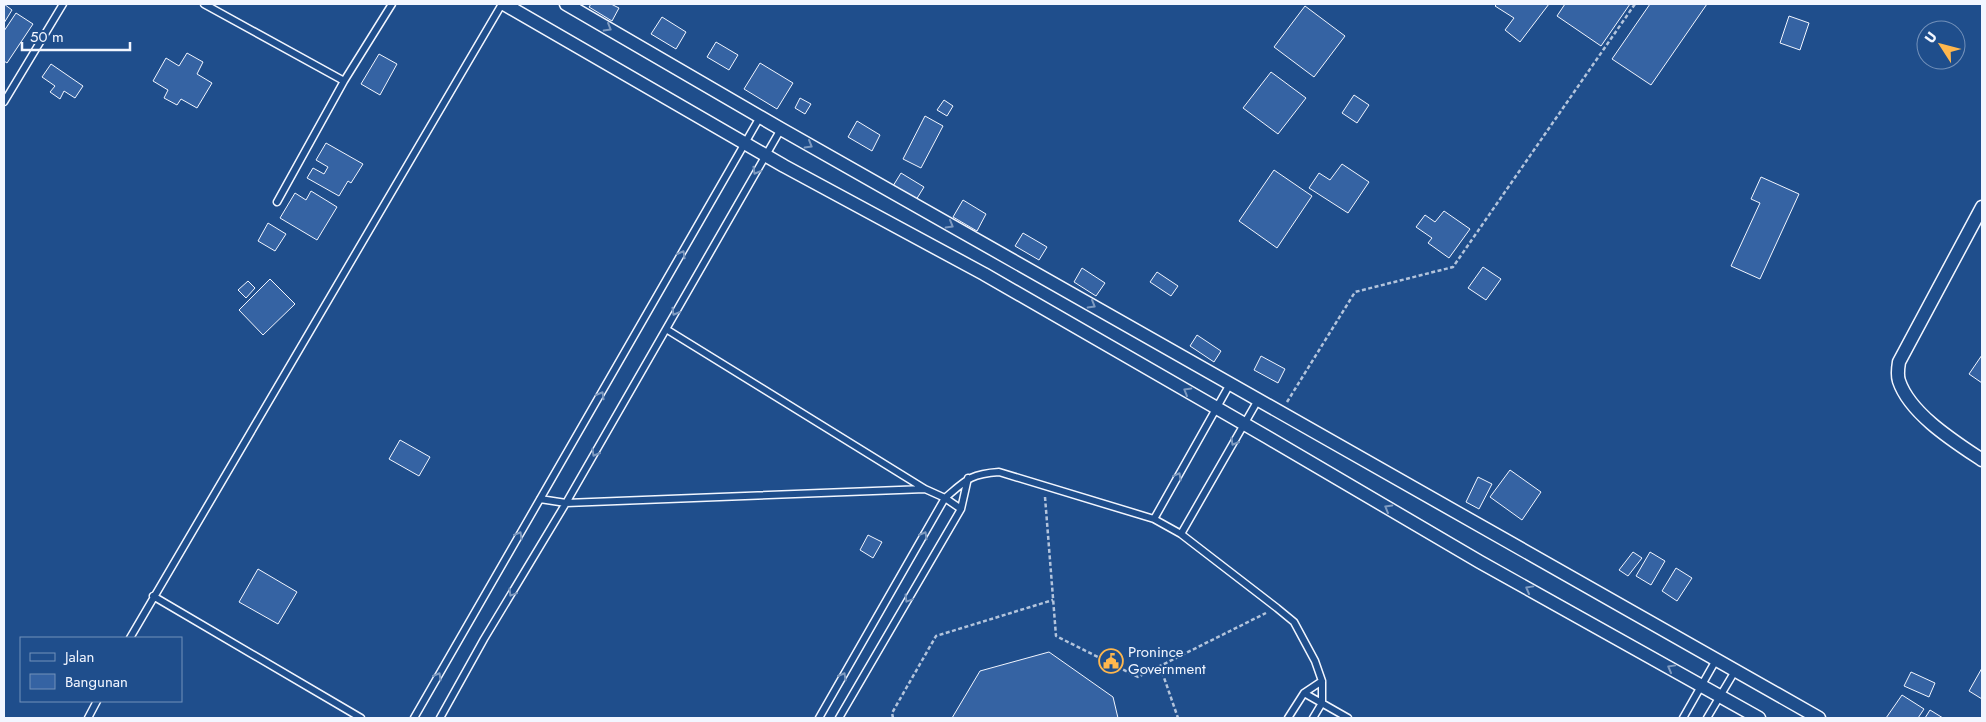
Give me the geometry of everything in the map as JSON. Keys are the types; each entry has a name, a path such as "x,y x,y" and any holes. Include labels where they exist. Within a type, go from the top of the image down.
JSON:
{"street":[{"path":"503,4 615,69 678,102 766,155 984,274 1480,562 1759,718"},
{"path":"566,4 781,129 1819,718"},
{"path":"1982,207 1898,362 1898,380 1907,397 1932,424 1982,460"}],"lane":[{"path":"4,102 63,4"},
{"path":"204,4 344,81"},
{"path":"277,202 344,81 392,4"},
{"path":"131,637 503,4"},
{"path":"414,718 760,117"},
{"path":"440,718 781,129"},
{"path":"666,328 925,489 945,498 961,509"},
{"path":"1154,519 1230,384"},
{"path":"1181,534 1258,400"},
{"path":"819,718 945,498 968,478 980,474 999,472 1154,519 1181,534 1277,608 1294,622 1316,661 1322,681 1322,704 1313,718"},
{"path":"839,718 961,509 968,478"},
{"path":"540,499 566,503 925,489"},
{"path":"153,596 361,718"},
{"path":"1683,718 1716,660"},
{"path":"1707,718 1735,670"},
{"path":"1288,718 1304,693 1322,681"},
{"path":"1304,693 1348,718"},
{"path":"88,718 96,702"},
{"path":"1336,712 1340,718"}],"path":[{"path":"1280,412 1355,292 1453,267 1635,4"},
{"path":"1044,485 1056,636 1138,677 1277,608"},
{"path":"893,718 892,713 936,636 1054,600"},
{"path":"1160,666 1178,718"}],"building":[{"path":"4,4 12,10 4,23"},
{"path":"591,4 611,4 619,8 612,21 589,7"},
{"path":"1497,4 1549,4 1520,42 1505,30 1514,18 1495,6"},
{"path":"1565,4 1630,4 1601,46 1557,16"},
{"path":"1650,4 1707,4 1651,85 1612,59"},
{"path":"1305,6 1345,36 1314,77 1274,47"},
{"path":"16,13 33,24 7,63 4,61 4,31"},
{"path":"1789,16 1809,23 1800,50 1780,43"},
{"path":"662,17 686,32 676,49 651,34"},
{"path":"716,42 738,55 729,70 707,57"},
{"path":"187,53 203,62 197,74 212,83 197,108 181,99 177,105 164,98 168,90 153,81 166,58 179,66"},
{"path":"379,54 397,64 380,95 361,84"},
{"path":"760,63 793,83 777,109 744,89"},
{"path":"51,64 83,86 75,98 64,91 60,99 50,92 55,86 42,77"},
{"path":"1271,72 1306,98 1278,134 1243,108"},
{"path":"1354,95 1369,105 1357,123 1342,113"},
{"path":"800,98 811,104 805,114 795,108"},
{"path":"944,100 953,106 947,116 937,110"},
{"path":"925,116 943,126 921,168 903,159"},
{"path":"857,121 880,135 872,151 848,137"},
{"path":"326,143 363,164 351,183 348,181 339,196 307,178 313,168 324,174 328,167 316,160"},
{"path":"1342,164 1369,182 1348,213 1309,188 1319,173 1330,180"},
{"path":"1274,170 1312,196 1277,248 1239,221"},
{"path":"901,173 924,187 916,200 893,186"},
{"path":"1761,177 1799,194 1760,279 1731,266 1760,203 1751,199"},
{"path":"311,191 337,207 317,240 280,218 295,193 306,200"},
{"path":"963,200 986,214 977,231 953,217"},
{"path":"1444,211 1470,229 1449,258 1428,243 1432,238 1416,227 1425,215 1435,222"},
{"path":"268,223 286,234 275,251 258,241"},
{"path":"1023,233 1047,247 1039,260 1015,246"},
{"path":"1483,267 1501,279 1486,300 1468,288"},
{"path":"1082,268 1105,283 1096,296 1074,282"},
{"path":"1157,272 1178,286 1171,296 1150,282"},
{"path":"270,279 295,304 263,335 239,310"},
{"path":"248,281 255,288 246,298 238,290"},
{"path":"1197,335 1221,351 1214,362 1190,346"},
{"path":"1982,355 1982,383 1969,374"},
{"path":"1261,356 1285,369 1278,383 1254,370"},
{"path":"400,440 430,457 419,476 389,459"},
{"path":"1510,470 1541,492 1522,520 1490,497"},
{"path":"1478,477 1492,484 1479,509 1466,502"},
{"path":"868,535 882,542 873,558 860,550"},
{"path":"1633,552 1642,558 1628,576 1619,570"},
{"path":"1650,552 1665,561 1651,585 1636,576"},
{"path":"1676,568 1692,578 1677,601 1662,591"},
{"path":"258,569 297,592 278,624 239,602"},
{"path":"1049,652 1113,697 1118,718 952,718 980,671"},
{"path":"1982,668 1982,699 1969,691"},
{"path":"1911,672 1935,683 1929,697 1904,686"},
{"path":"1902,695 1924,709 1918,718 1886,718"},
{"path":"1930,710 1943,718 1925,718"}],"place":[{"name":"Pronince Government","path":"1111,661"}]}
